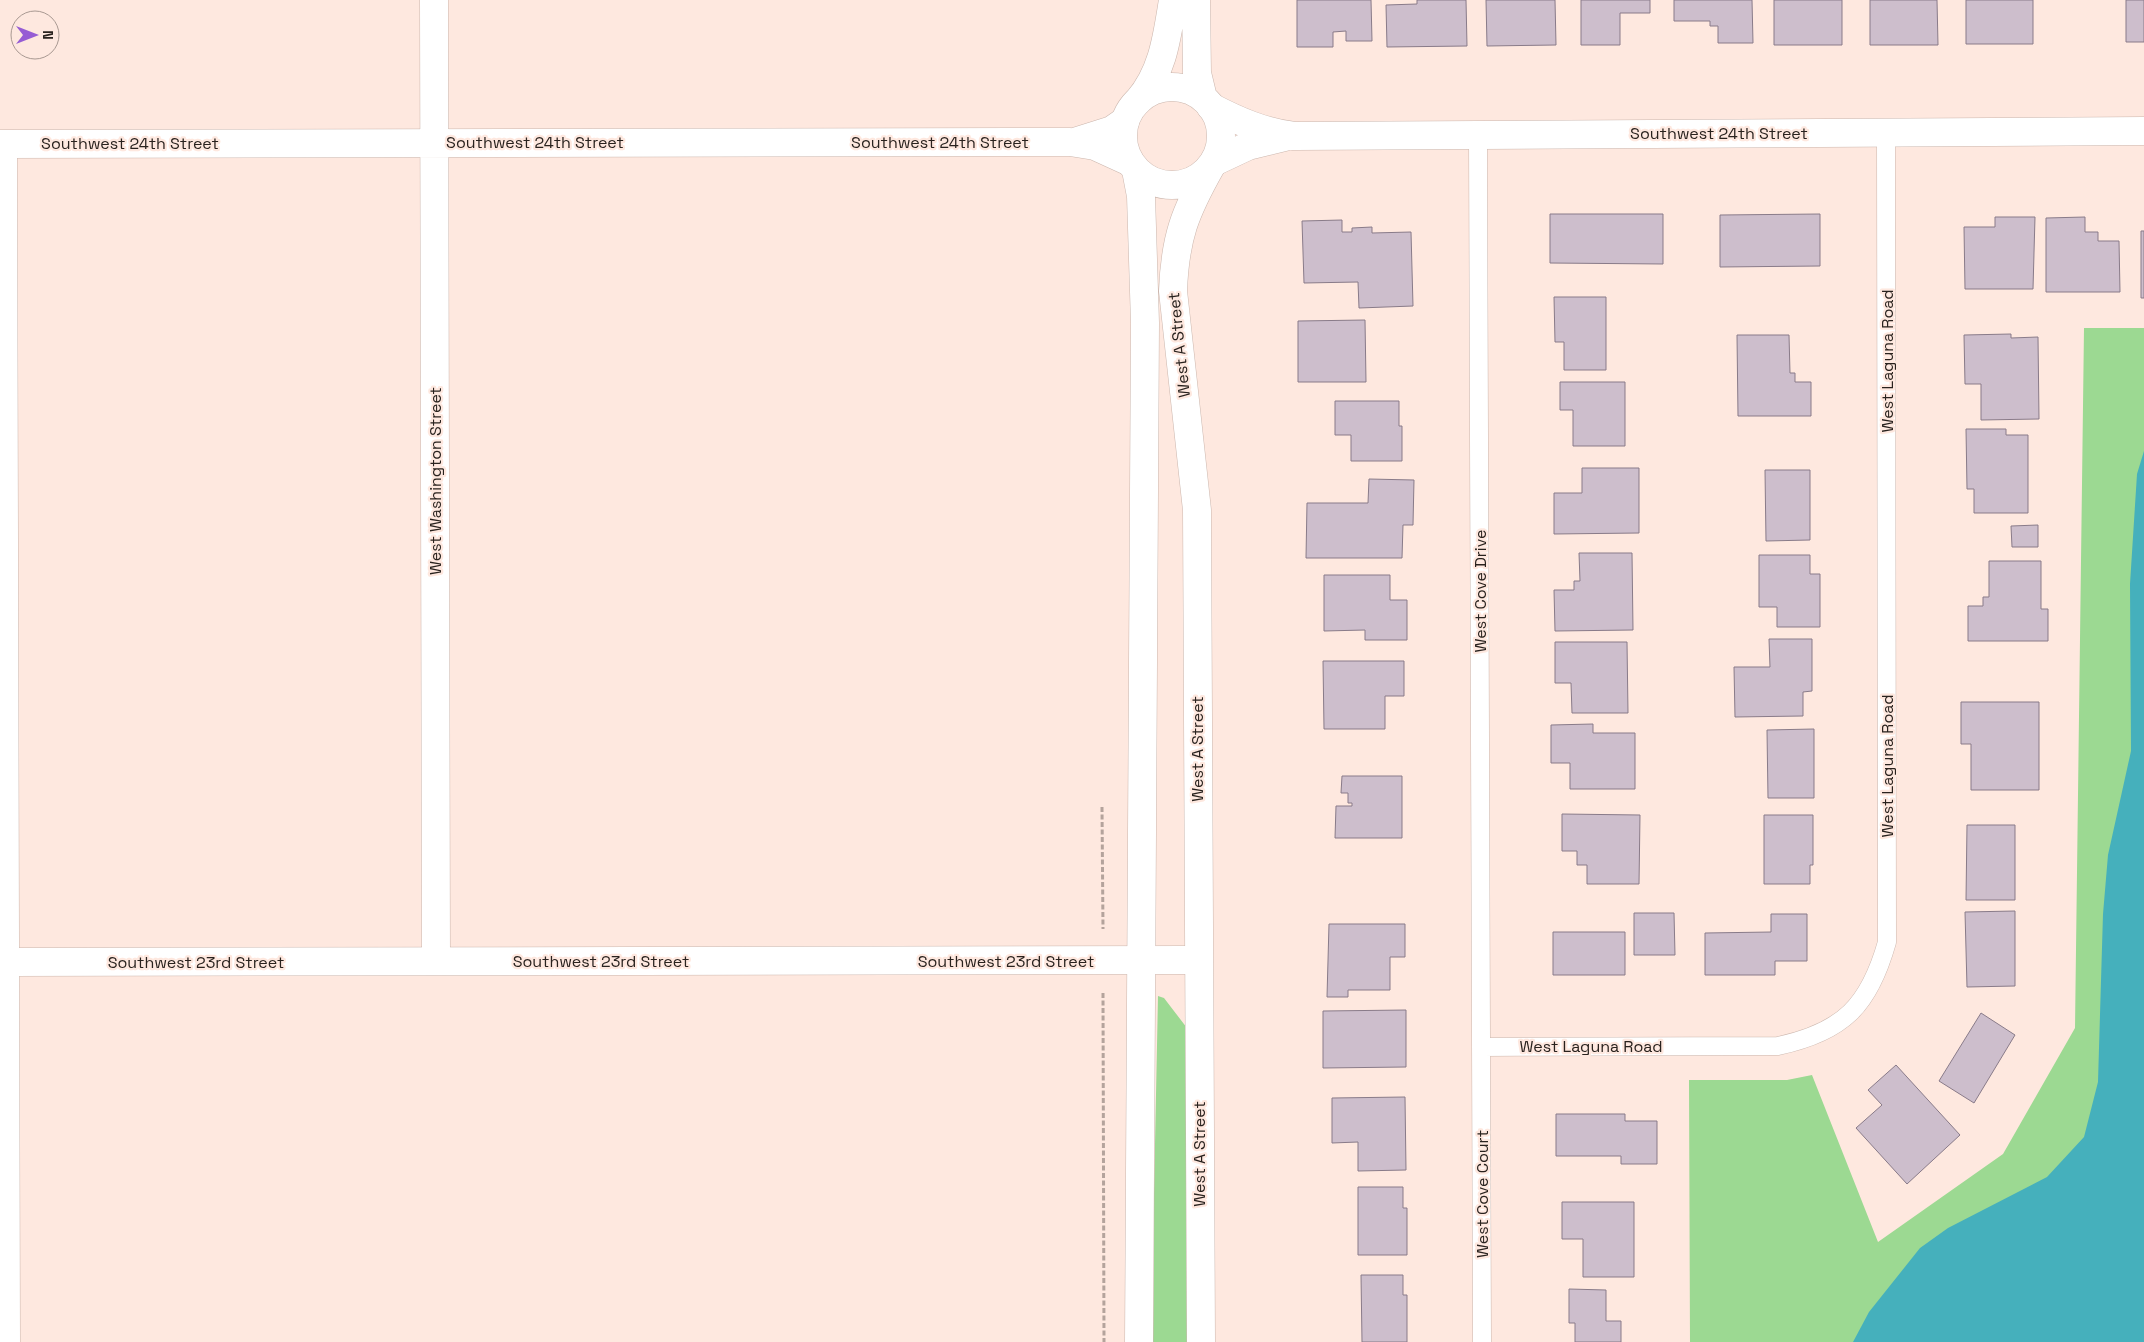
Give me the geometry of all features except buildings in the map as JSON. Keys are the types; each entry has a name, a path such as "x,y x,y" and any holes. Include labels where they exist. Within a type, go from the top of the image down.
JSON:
{"street":[{"name":"West Washington Street","path":"434,0 436,961"},
{"path":"1173,0 1166,43 1159,68 1148,89 1130,112 1123,135 1124,149 1133,166 1150,180 1166,186 1183,185 1198,178 1213,164 1220,149 1221,134 1218,120 1207,102 1197,73 1196,0"},
{"path":"1130,112 1147,94 1161,88 1176,87 1190,91 1207,102"},
{"name":"Southwest 24th Street","path":"1207,102 1248,125 1270,133 1294,136 2144,131"},
{"name":"Southwest 24th Street","path":"1070,142 1096,137 1112,130 1130,112"},
{"name":"Southwest 24th Street","path":"1213,164 1248,146 1294,136"},
{"name":"Southwest 24th Street","path":"2,144 1070,142 1095,146 1133,166"},
{"path":"2,144 6,1342"},
{"name":"West A Street","path":"1201,1342 1197,510 1173,291 1174,256 1180,230 1189,205 1213,164"},
{"name":"West A Street","path":"1133,166 1141,196 1145,323 1139,1342"},
{"name":"Southwest 23rd Street","path":"5,962 1198,960"}],"lane":[{"name":"West Laguna Road","path":"1481,1047 1778,1046 1810,1038 1839,1023 1862,1001 1878,973 1887,942 1886,132"},
{"name":"West Cove Drive","path":"1478,135 1481,1047"},
{"name":"West Cove Court","path":"1481,1047 1482,1342"}],"path":[{"path":"1102,807 1104,1342"}],"green space":[{"path":"2084,328 2144,328 2144,1342 1690,1342 1689,1080 1787,1080 1812,1075 1878,1242 2003,1154 2075,1028"},
{"path":"1158,996 1164,998 1187,1028 1189,1342 1151,1342"}],"water":[{"path":"2144,451 2144,1342 1853,1342 1869,1312 1920,1248 1948,1228 2047,1177 2084,1137 2098,1082 2103,914 2108,855 2131,751 2130,584 2137,474"}]}
